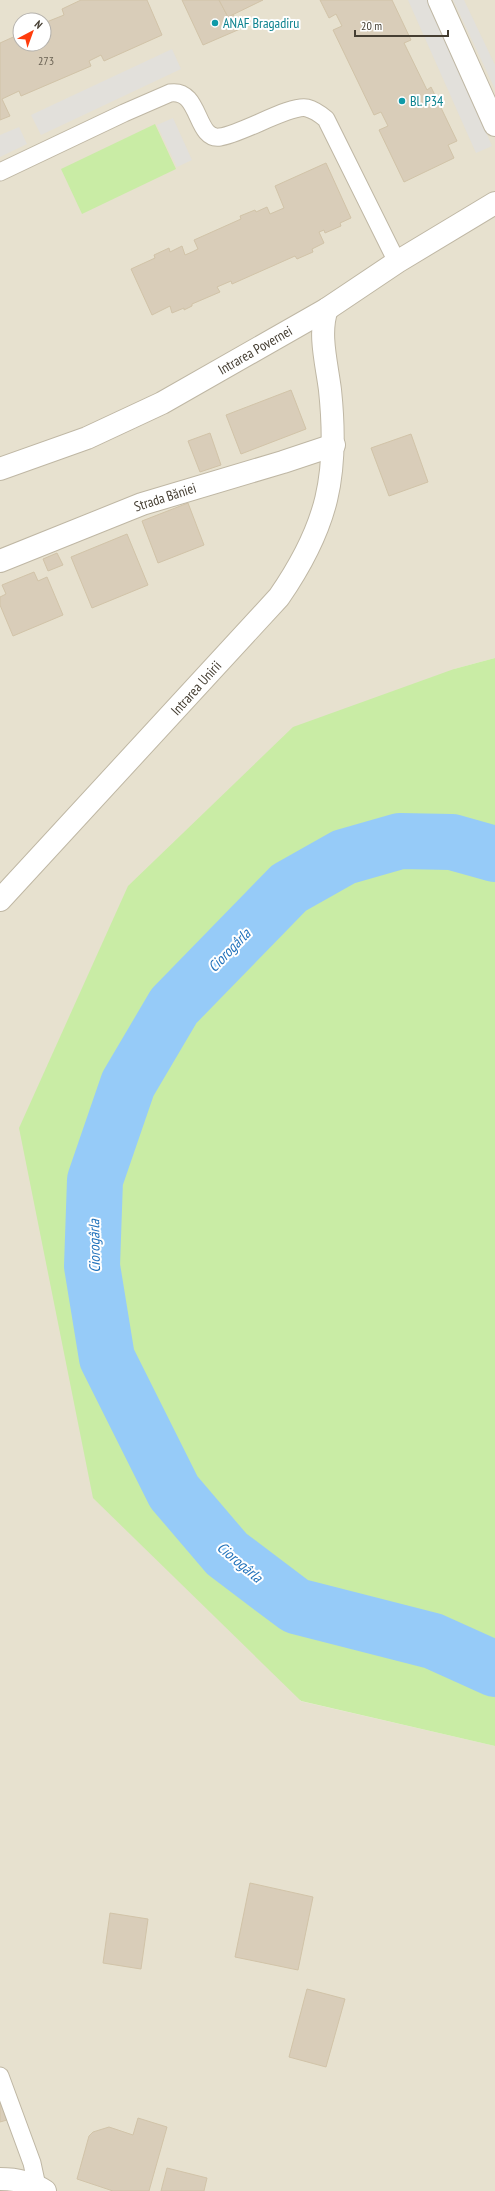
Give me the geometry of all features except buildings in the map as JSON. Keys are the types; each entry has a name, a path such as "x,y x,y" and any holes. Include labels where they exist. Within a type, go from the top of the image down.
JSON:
{"street":[{"path":"439,0 495,125"},
{"name":"Intrarea Povernei","path":"0,469 87,438 162,403 327,309 396,262 495,202"},
{"name":"Intrarea Unirii","path":"0,900 279,597 303,560 316,535 327,497 334,445 323,326 327,309"},
{"name":"Strada Băniei","path":"0,562 142,504 284,462 334,445"},
{"path":"0,2179 21,2181 41,2188"}],"lane":[{"path":"0,172 124,113 178,92 185,96 207,132 212,137 233,134 287,113 306,108 317,112 326,119 396,262"},
{"path":"0,2076 41,2188"}],"shaded area":[{"path":"0,0 495,0 495,658 454,669 300,1701 495,1746 495,2191 0,2191"},
{"path":"408,0 428,0 492,146 476,153"},
{"path":"453,0 464,0 495,65 495,89"},
{"path":"172,49 181,69 41,135 31,115"},
{"path":"173,118 192,160 177,167 157,125"},
{"path":"19,127 27,144 0,157 0,135"}],"green space":[{"path":"155,124 176,169 82,214 61,169"},
{"path":"495,658 495,1746 301,1701 93,1498 19,1128 128,886 293,727 454,669"}],"waterway":[{"name":"Ciorogârla","path":"495,854 452,842 400,841 344,857 289,888 174,1006 128,1084 95,1180 92,1266 107,1358 174,1492 227,1554 296,1606 433,1641 495,1669"}],"place":[{"name":"ANAF Bragadiru","path":"215,23"},
{"name":"Bl. P34","path":"402,101"}]}
